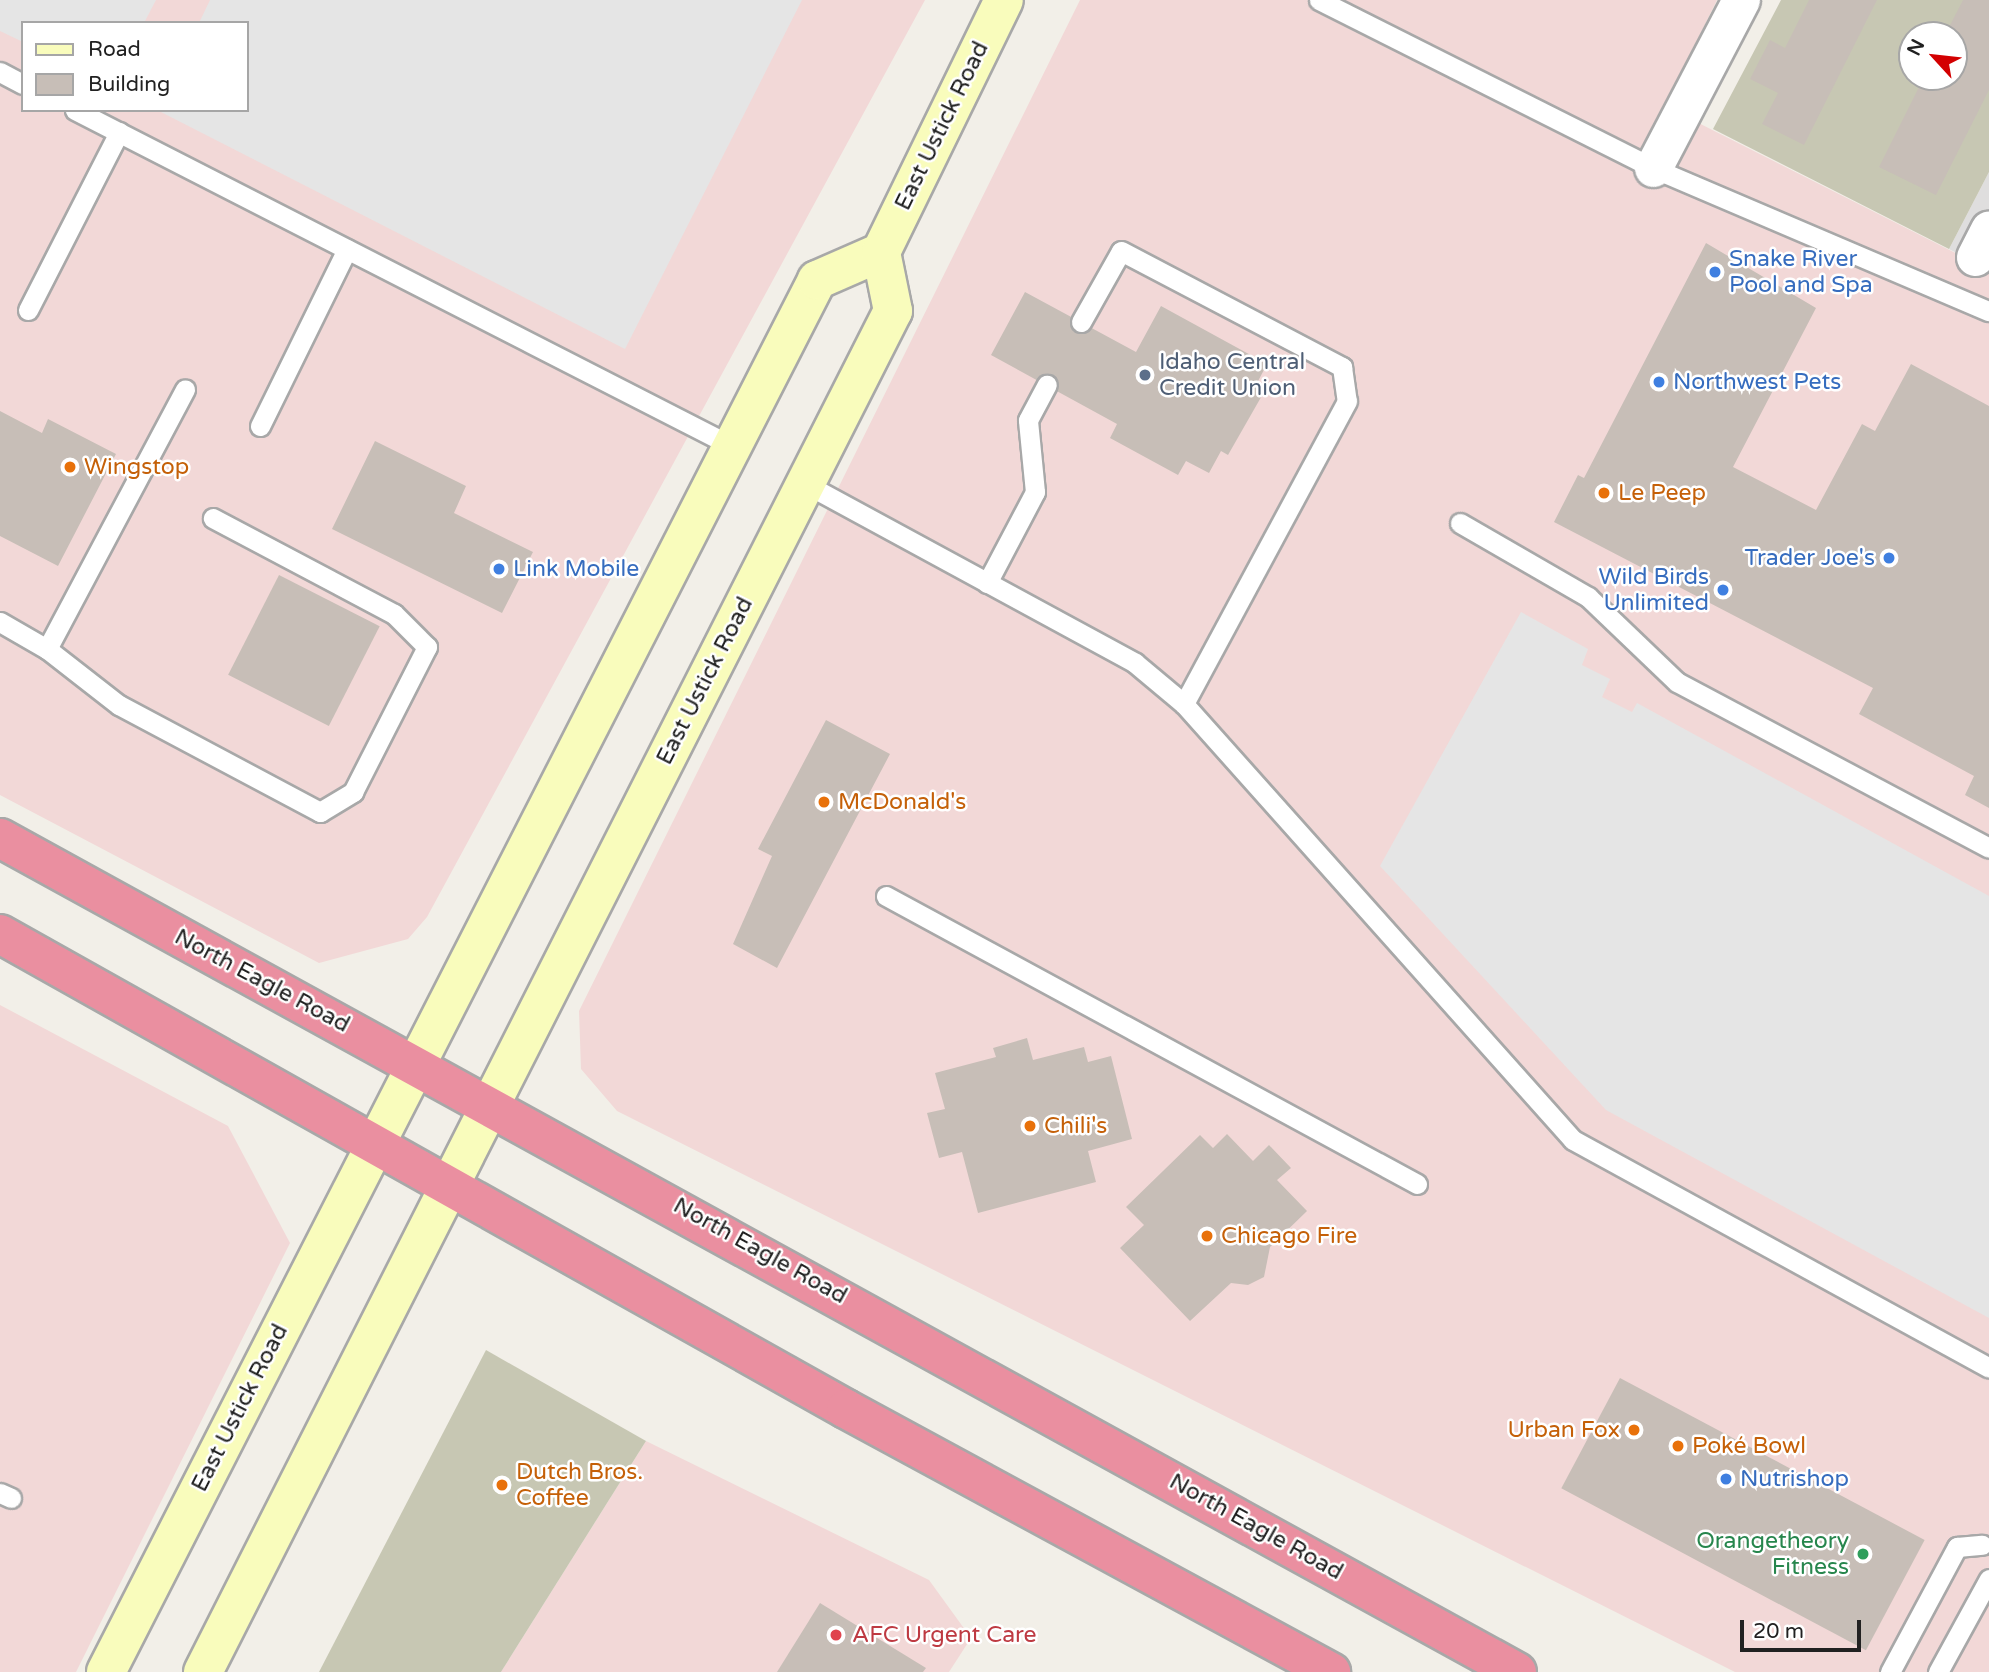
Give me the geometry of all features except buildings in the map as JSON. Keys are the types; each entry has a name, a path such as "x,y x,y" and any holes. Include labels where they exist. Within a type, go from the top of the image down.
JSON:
{"highway":[{"name":"North Eagle Road","path":"0,838 417,1062 1517,1672"},
{"path":"0,934 373,1144 1331,1672"}],"main road":[{"name":"East Ustick Road","path":"453,1188 804,483 893,311 881,252 1004,0"},
{"path":"417,1062 730,445 817,280 881,252"},
{"name":"East Ustick Road","path":"106,1672 417,1062"},
{"path":"203,1672 453,1188"}],"street":[{"path":"1653,168 1741,0"}],"lane":[{"path":"1319,0 1653,168 1989,311"},
{"path":"0,72 21,82"},
{"path":"79,112 730,445"},
{"path":"27,310 119,132"},
{"path":"260,426 347,249"},
{"path":"1081,322 1121,251 1342,367 1347,401 1184,704"},
{"path":"987,583 1035,492 1028,420 1047,385"},
{"path":"47,649 185,389"},
{"path":"804,483 1135,663 1184,704 1573,1140 1989,1368"},
{"path":"0,622 47,649 119,705 320,812 353,792 427,647 394,614 214,519"},
{"path":"1460,523 1588,597 1677,682 1989,848"},
{"path":"886,896 1417,1184"},
{"path":"1890,1672 1956,1547 1987,1545"},
{"path":"1938,1672 1989,1579"}],"shaded area":[{"path":"0,0 925,0 427,917 408,939 319,963 0,795"},
{"path":"0,0 156,0 145,21 21,21 21,41 0,31"},
{"path":"210,0 802,0 625,349 161,112 248,112 248,21 200,21"},
{"path":"1080,0 1717,0 1665,106 1989,270 1989,1672 1735,1672 617,1111 581,1069 579,1011"},
{"path":"1781,0 1989,0 1989,172 1949,249 1713,129"},
{"path":"1989,172 1989,270 1949,249"},
{"path":"1521,612 1588,649 1582,665 1610,679 1602,697 1632,712 1637,703 1989,896 1989,1318 1606,1110 1380,866"},
{"path":"0,1005 228,1126 290,1243 76,1672 0,1672"},
{"path":"486,1350 646,1441 501,1672 319,1672"},
{"path":"646,1441 929,1580 971,1638 949,1672 501,1672"}],"place":[{"name":"Snake River Pool and Spa","path":"1715,272"},
{"name":"Idaho Central Credit Union","path":"1145,375"},
{"name":"Northwest Pets","path":"1659,382"},
{"name":"Wingstop","path":"70,467"},
{"name":"Le Peep","path":"1604,493"},
{"name":"Trader Joe's","path":"1889,558"},
{"name":"Link Mobile","path":"499,569"},
{"name":"Wild Birds Unlimited","path":"1723,590"},
{"name":"McDonald's","path":"824,802"},
{"name":"Chili's","path":"1030,1126"},
{"name":"Chicago Fire","path":"1207,1236"},
{"name":"Urban Fox","path":"1634,1430"},
{"name":"Poké Bowl","path":"1678,1446"},
{"name":"Nutrishop","path":"1726,1479"},
{"name":"Dutch Bros. Coffee","path":"502,1485"},
{"name":"Orangetheory Fitness","path":"1863,1554"},
{"name":"AFC Urgent Care","path":"836,1635"}]}
